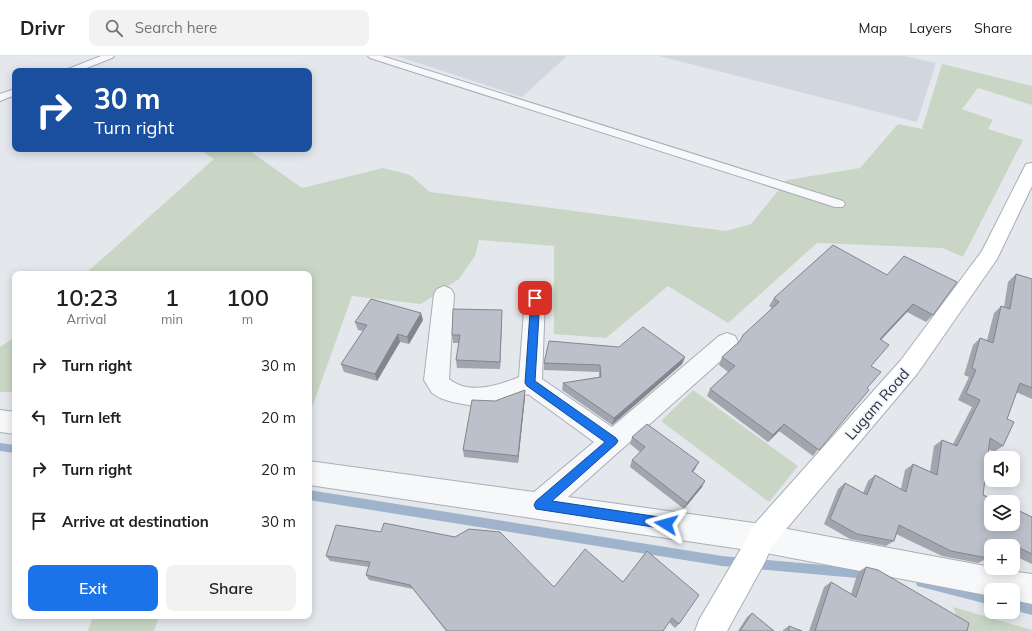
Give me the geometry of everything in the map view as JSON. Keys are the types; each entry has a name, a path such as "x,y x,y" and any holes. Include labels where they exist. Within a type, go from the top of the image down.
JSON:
{"street":[{"name":"Lugam Road","path":"710,631 759,544 909,367 990,254 1032,168"},
{"path":"444,294 436,380 440,386 448,392 487,398 505,393 530,383"},
{"path":"530,383 535,298"},
{"path":"540,505 727,342"},
{"path":"530,383 612,441"},
{"path":"0,421 12,423"},
{"path":"312,473 540,505 759,544 1032,589"}],"lane":[{"path":"79,68 110,56"},
{"path":"373,56 838,204"},
{"path":"0,98 12,93"}],"shaded area":[{"path":"397,56 567,56 522,97"},
{"path":"659,56 905,56 936,63 917,122"}],"green space":[{"path":"942,64 1032,86 1032,105 978,88 962,109 993,120 988,129 1023,140 963,257 943,248 817,243 728,323 668,286 606,338 554,334 554,246 479,240 475,256 459,279 421,304 352,296 312,408 312,271 88,271 214,159 204,152 251,152 302,188 383,168 410,175 430,192 726,231 751,224 787,180 860,168 898,124 922,129"},
{"path":"12,339 12,392 0,392 0,347"},
{"path":"693,390 798,466 769,502 661,421"},
{"path":"953,607 984,616 984,619 994,619 1032,630 1032,631 962,631"},
{"path":"92,619 158,619 154,631 88,631"}],"building":[{"path":"833,245 887,275 904,256 957,282 933,315 913,304 880,339 889,345 871,366 881,372 867,388 869,390 819,450 784,424 773,435 710,389 735,366 722,357 740,341 743,335 779,302 774,298"},
{"path":"1016,274 1032,279 1032,388 1020,383 1007,419 1014,422 1003,446 990,438 988,451 984,451 984,531 1020,531 1020,511 1032,517 1032,554 1020,548 1020,539 984,539 984,557 951,551 899,525 894,541 857,534 830,519 845,483 867,495 875,475 906,492 913,464 937,475 942,440 957,446 980,400 966,393 976,370 972,368 980,338 993,343 1001,306 1010,309"},
{"path":"371,299 421,313 407,337 398,334 375,374 341,364 367,325 355,322"},
{"path":"453,309 502,310 500,362 456,360 460,335 452,335"},
{"path":"643,327 685,357 614,418 563,383 601,377 600,365 544,363 549,341 619,347"},
{"path":"525,390 518,456 463,450 472,400 495,401"},
{"path":"647,424 699,462 692,471 705,481 687,503 632,460 645,447 632,437"},
{"path":"384,523 455,537 469,529 500,532 554,587 585,549 623,582 647,551 699,595 679,624 672,618 663,631 447,631 410,585 366,575 370,562 326,556 336,525 381,532"},
{"path":"866,567 878,570 969,623 967,631 815,631 831,582 856,597"},
{"path":"752,613 774,631 740,631"},
{"path":"789,626 802,631 789,631"}],"waterway":[{"path":"0,447 12,449"},
{"path":"312,495 722,561 868,574"},
{"path":"921,582 984,598"},
{"path":"1020,607 1032,610"}],"route":[{"path":"535,298 530,383 612,441 540,505 666,524"}]}
